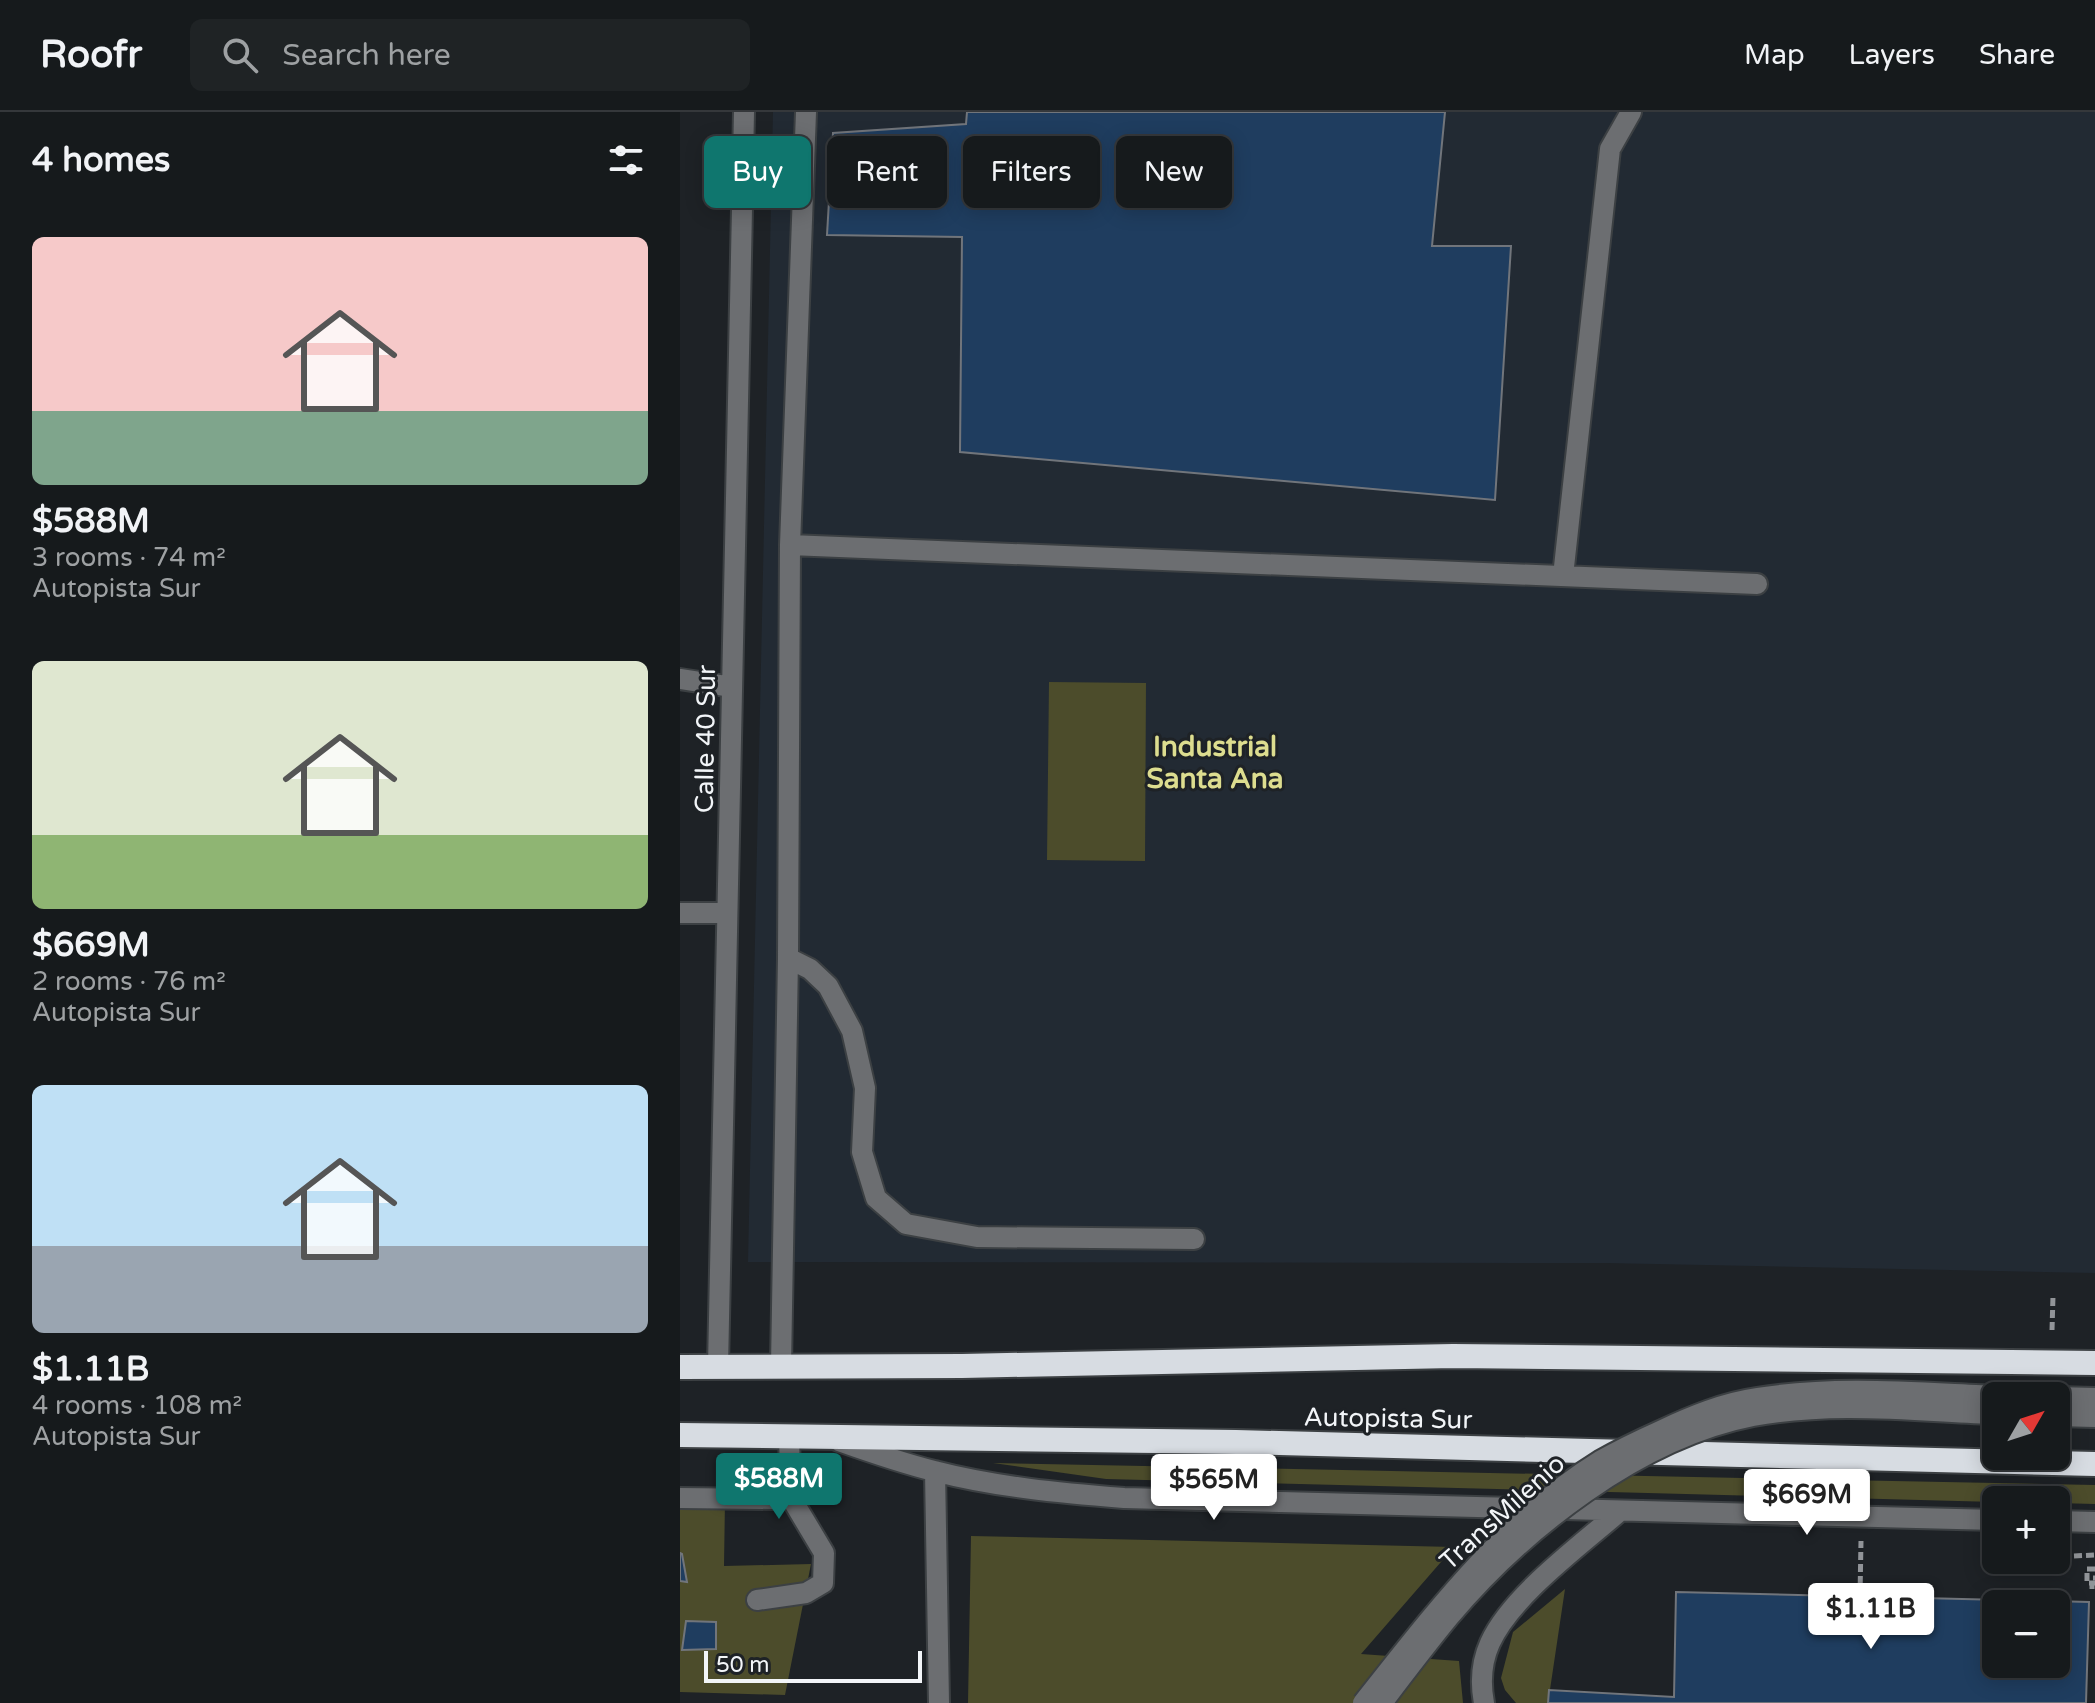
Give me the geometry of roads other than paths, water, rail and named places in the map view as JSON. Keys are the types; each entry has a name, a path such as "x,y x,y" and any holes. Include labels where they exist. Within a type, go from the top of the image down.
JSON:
{"highway":[{"path":"680,1367 962,1366 1453,1356 2095,1363"},
{"name":"Autopista Sur","path":"680,1435 1320,1444 2095,1464"}],"street":[{"name":"Calle 40 Sur","path":"718,1367 744,112"},
{"path":"781,1366 788,958 790,545 806,112"},
{"path":"1563,576 1610,149 1631,112"},
{"path":"790,545 1757,584"},
{"path":"680,679 732,687"},
{"path":"680,913 727,913"},
{"path":"788,958 810,969 828,986 852,1031 865,1088 862,1152 876,1198 906,1224 977,1237 1194,1239"},
{"name":"TransMilenio","path":"1363,1703 1448,1596 1520,1523 1600,1461 1654,1434 1720,1406 1789,1393 1842,1390 1982,1395"},
{"path":"2070,1397 2095,1398"},
{"name":"TransMilenio","path":"1382,1703 1451,1615 1551,1517 1603,1480 1696,1432 1754,1416 1839,1408 1982,1413"},
{"path":"2070,1416 2095,1417"},
{"path":"823,1436 935,1471 999,1485 1064,1494 1982,1520"},
{"path":"757,1600 806,1593 823,1583 824,1553 787,1491 789,1437"},
{"path":"935,1471 939,1703"},
{"path":"680,1498 775,1499 787,1491"},
{"path":"1484,1703 1482,1670 1496,1631 1537,1584 1620,1511"},
{"path":"2070,1521 2095,1522"}],"district":[{"name":"Industrial Santa Ana","path":"1215,762"}]}
